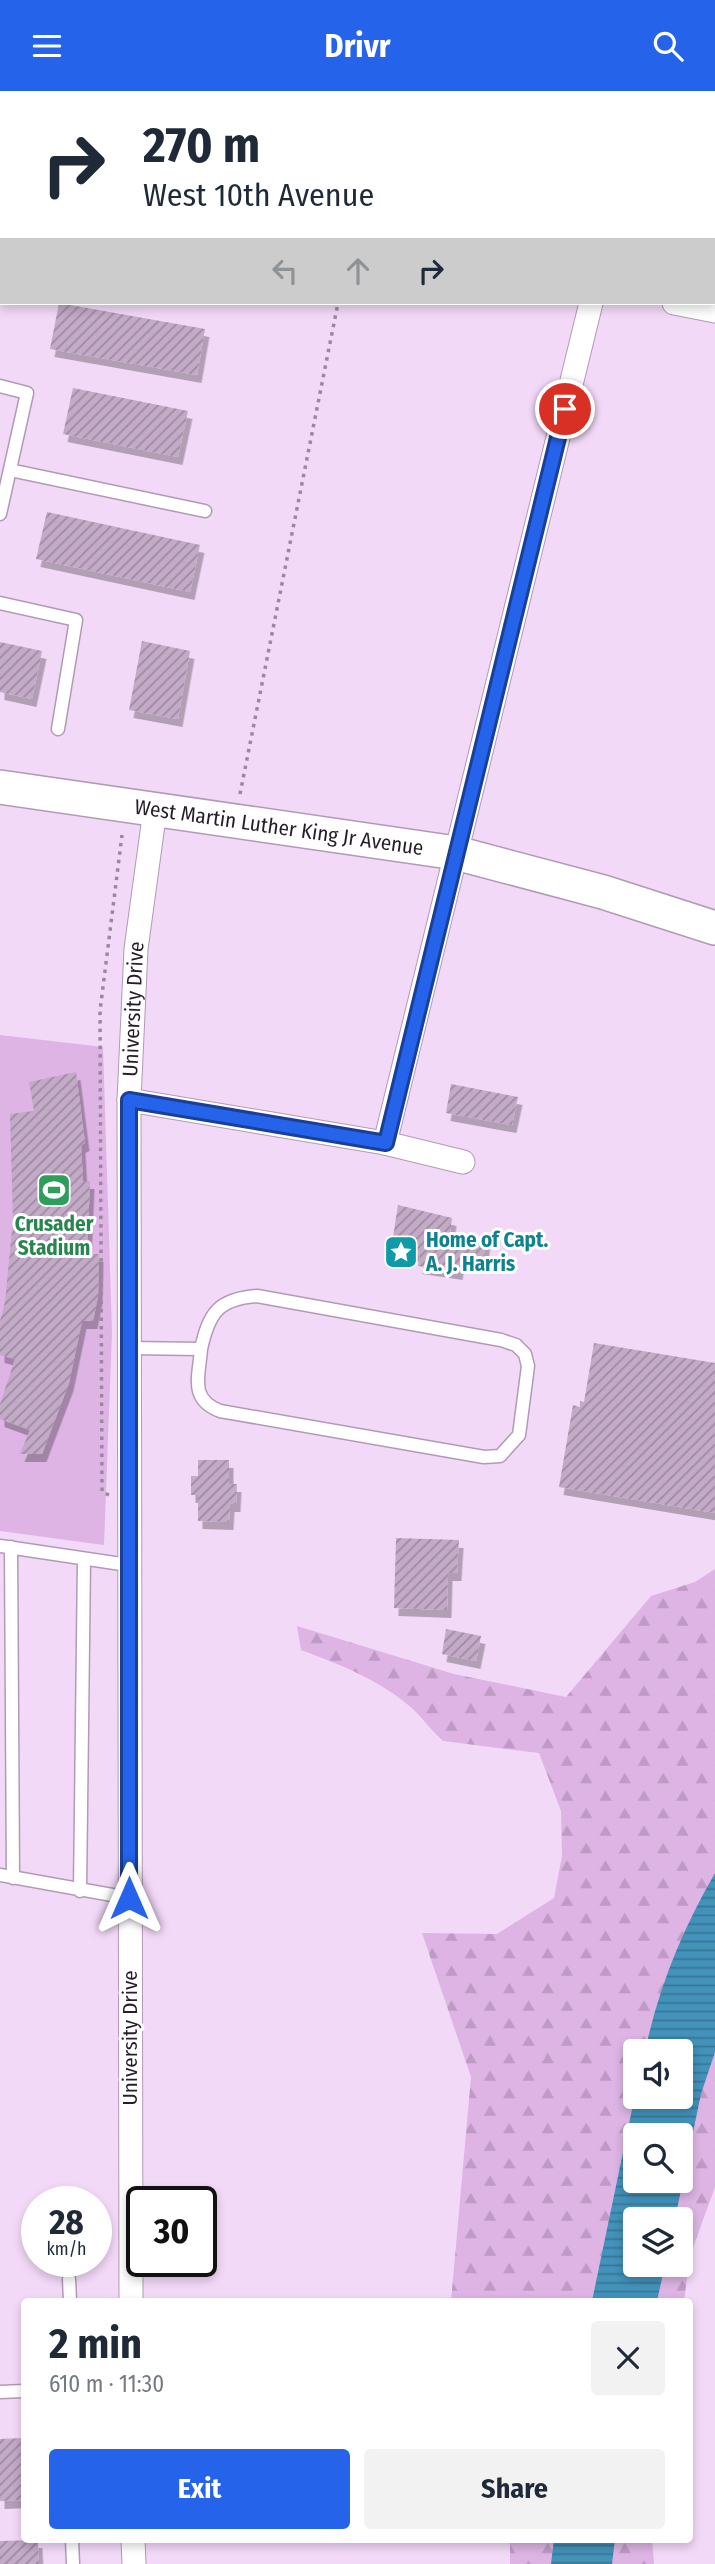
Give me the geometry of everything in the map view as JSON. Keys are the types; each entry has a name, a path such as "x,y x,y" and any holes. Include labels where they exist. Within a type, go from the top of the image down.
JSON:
{"street":[{"path":"386,1143 591,305"},
{"path":"684,305 715,311"},
{"name":"West Martin Luther King Jr Avenue","path":"0,787 456,853 603,892 715,928"},
{"name":"University Drive","path":"131,2298 129,1100 136,949 155,810"},
{"path":"129,1100 386,1143 463,1162"},
{"path":"133,2543 134,2564"}],"lane":[{"path":"0,386 27,393 0,514"},
{"path":"10,470 205,511"},
{"path":"0,603 76,620 58,729"},
{"path":"257,1296 501,1340 516,1345 526,1354 528,1366 519,1435 500,1456 484,1457 219,1411 205,1405 199,1397 201,1349 207,1322 220,1307 235,1298 257,1296"},
{"path":"128,1349 201,1349"},
{"path":"128,1565 5,1546 7,1877 129,1898"},
{"path":"80,1891 84,1559"},
{"path":"69,2279 69,2298"},
{"path":"0,2392 21,2391"},
{"path":"72,2543 73,2564"}],"path":[{"path":"240,794 338,305"},
{"path":"109,1508 109,1494 102,1492 99,1045 100,1011 122,835"}],"green space":[{"name":"Crusader Stadium","path":"0,1035 103,1047 112,1332 104,1545 0,1531"},
{"path":"715,1569 715,2187 693,2248 693,2207 623,2207 623,2277 687,2277 684,2298 451,2298 471,2077 422,1933 497,1934 554,1898 562,1856 561,1811 539,1753 443,1741 413,1709 387,1690 345,1668 301,1650 297,1626 454,1674 566,1697 651,1596 695,1582"},
{"path":"510,2543 652,2543 654,2564 510,2564"}],"water":[{"path":"715,1873 715,2052 701,2094 693,2132 693,2123 629,2123 632,2109 693,2109 693,2039 648,2039 682,1937"},
{"path":"623,2152 623,2193 680,2193 677,2207 623,2207 623,2277 662,2277 658,2298 593,2298"},
{"path":"554,2543 615,2543 612,2564 551,2564"}],"building":[{"path":"59,305 205,329 197,375 50,349"},
{"path":"73,388 188,411 178,457 63,434"},
{"path":"47,512 200,545 190,592 36,559"},
{"path":"142,641 190,651 178,719 129,710"},
{"path":"0,642 42,651 32,699 0,692"},
{"path":"76,1072 85,1143 81,1145 83,1181 90,1181 87,1254 99,1254 98,1296 93,1321 82,1321 69,1383 42,1454 20,1454 30,1430 0,1419 0,1404 15,1359 0,1355 0,1321 5,1302 13,1220 10,1114 34,1111 29,1082"},
{"path":"451,1084 518,1097 512,1125 446,1113"},
{"path":"398,1205 452,1218 450,1235 486,1240 482,1265 460,1261 458,1272 418,1266 420,1255 391,1250"},
{"path":"594,1343 715,1363 715,1513 559,1487 573,1405 580,1407 580,1401 584,1402"},
{"path":"198,1460 229,1460 229,1484 237,1484 236,1504 230,1504 229,1522 198,1521 198,1495 191,1495 191,1476 198,1476"},
{"path":"396,1538 459,1540 457,1573 448,1573 447,1610 394,1608"},
{"path":"446,1629 481,1636 476,1661 442,1654"},
{"path":"21,2438 21,2500 0,2501 0,2439"},
{"path":"0,2541 38,2543 39,2564 0,2564"}],"place":[{"name":"Crusader Stadium","path":"54,1190"},
{"name":"Home of Capt. A. J. Harris","path":"401,1252"}],"route":[{"path":"129,1898 129,1100 386,1143 565,409"}]}
